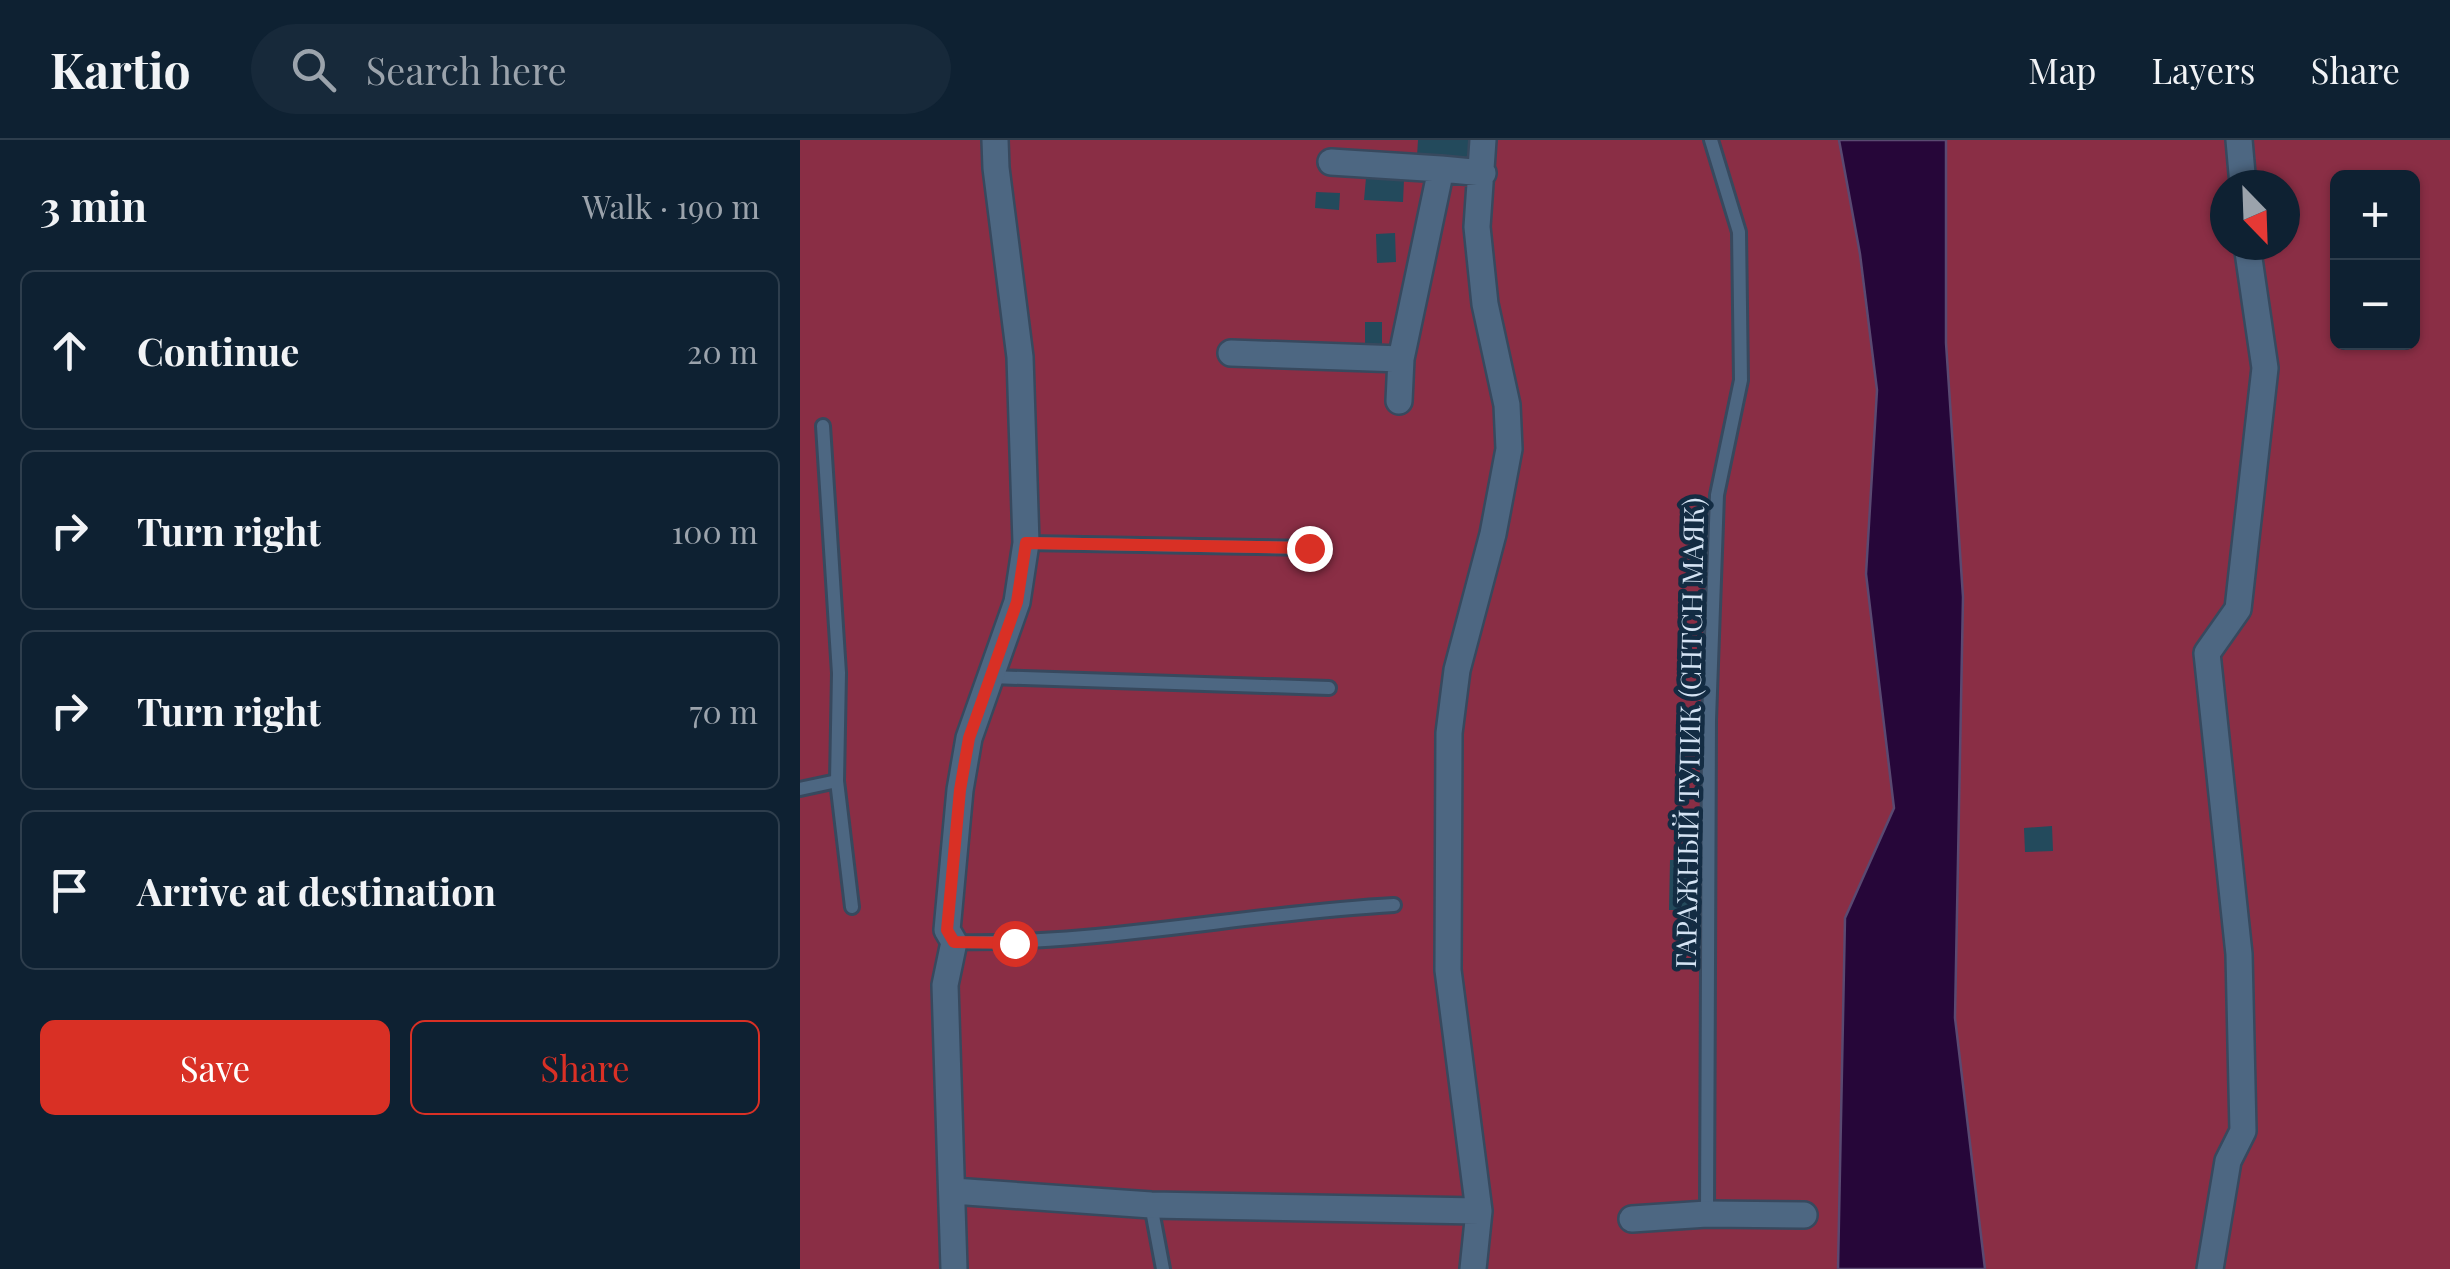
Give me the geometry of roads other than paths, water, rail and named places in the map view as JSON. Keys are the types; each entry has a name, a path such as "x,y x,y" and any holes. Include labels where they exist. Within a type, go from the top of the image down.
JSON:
{"street":[{"path":"954,1269 946,985 954,942 947,930 960,790 969,738 1017,602 1026,543 1020,357 995,140"},
{"path":"1473,1269 1479,1211 1448,970 1449,733 1457,670 1493,534 1509,449 1507,405 1485,304 1477,227 1483,140"},
{"path":"2240,140 2241,170"},
{"path":"1330,162 1483,173"},
{"path":"1399,402 1401,359 1441,170"},
{"path":"2210,1269 2228,1161 2243,1131 2239,954 2207,653 2238,609 2266,368 2249,260"},
{"path":"1231,353 1401,359"},
{"path":"953,1190 1151,1205 1479,1211"},
{"path":"1632,1219 1708,1214 1804,1215"}],"lane":[{"name":"ГАРАЖНЫЙ ТУПИК (СНТСН МАЯК)","path":"1708,1214 1709,720 1716,514 1741,380 1739,232 1711,140"},
{"path":"823,426 840,673 837,781 852,907"},
{"path":"1026,543 1309,548"},
{"path":"988,677 1329,688"},
{"path":"800,789 837,781"},
{"path":"954,942 1014,943 1309,910 1394,905"},
{"path":"1151,1205 1163,1269"}]}
